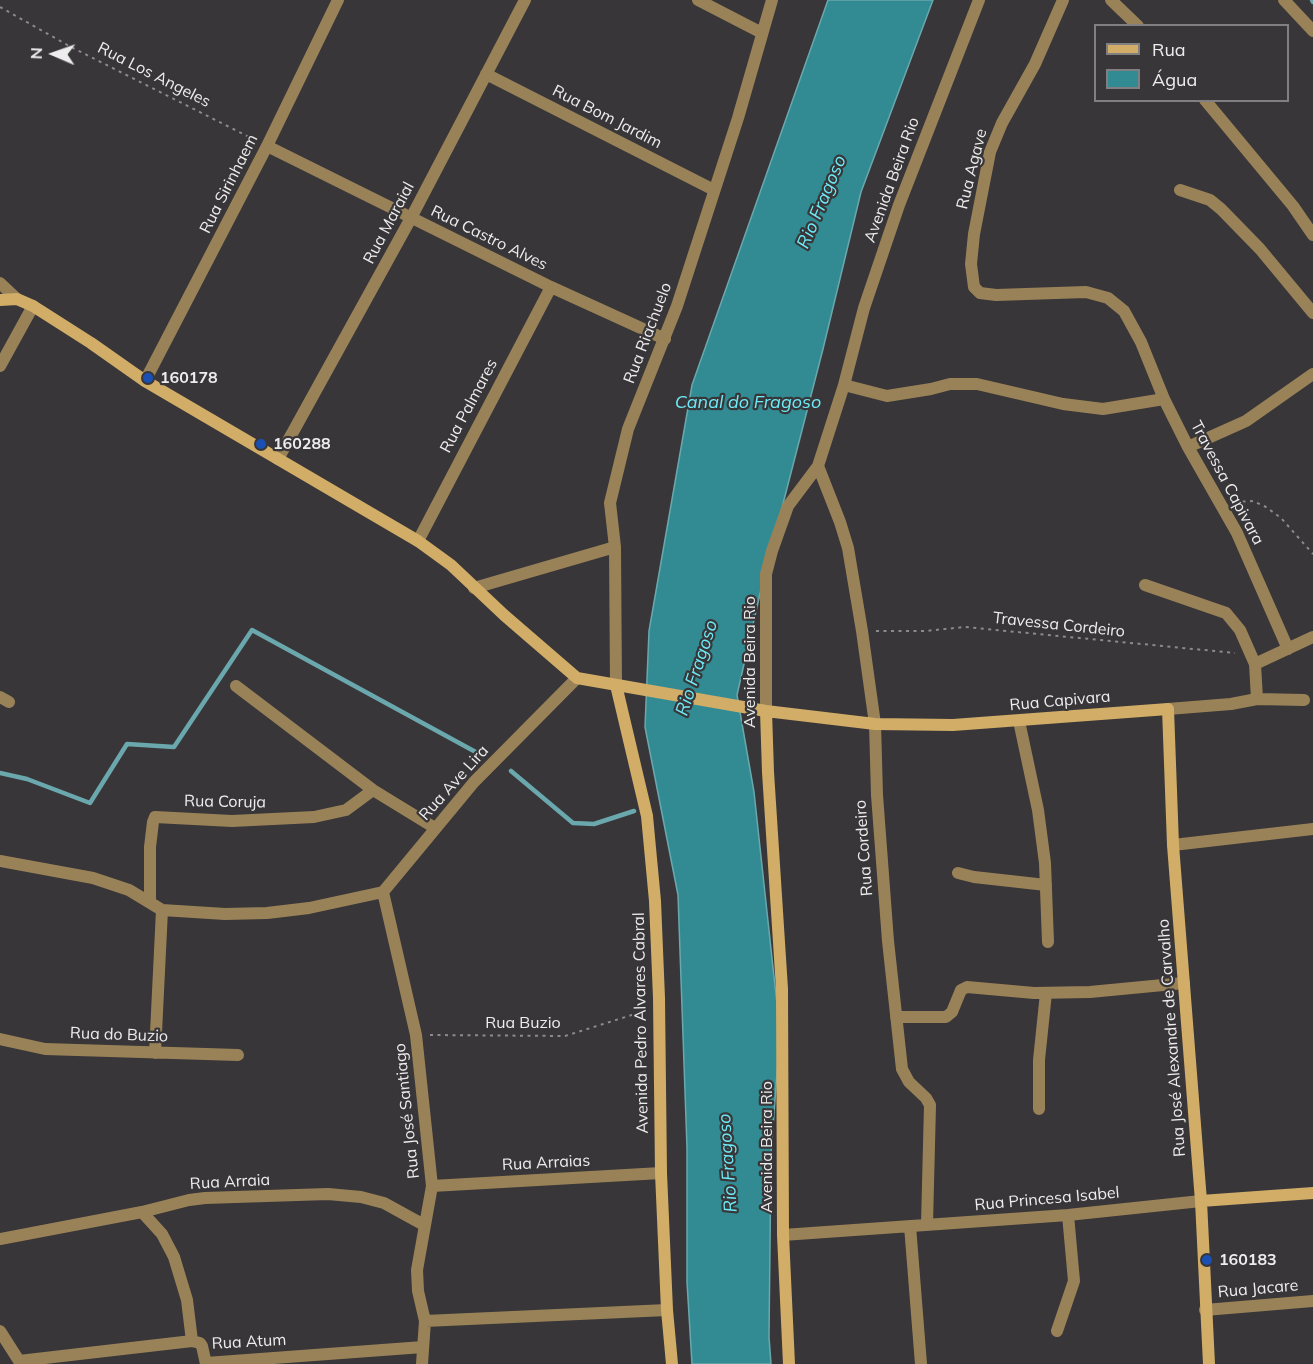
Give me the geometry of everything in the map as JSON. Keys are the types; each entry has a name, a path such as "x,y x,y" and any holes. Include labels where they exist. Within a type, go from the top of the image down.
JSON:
{"main road":[{"path":"0,300 17,299 33,306 145,381 418,541 451,565 577,678 766,711"},
{"name":"Avenida Pedro Alvares Cabral","path":"622,686 647,816 655,901 659,998 661,1173 672,1364"},
{"name":"Rua Capivara","path":"766,711 875,724 924,726 1168,709"},
{"name":"Rua José Alexandre de Carvalho","path":"1168,709 1173,845 1201,1201 1209,1364"},
{"name":"Avenida Beira Rio","path":"766,711 782,989 783,1234 789,1364"},
{"name":"Rua Princesa Isabel","path":"1201,1201 1313,1193"}],"street":[{"name":"Rua Sirinhaem","path":"145,381 267,146 338,0"},
{"name":"Rua Maraial","path":"278,459 411,218 525,0"},
{"path":"698,0 762,33"},
{"name":"Rua Riachuelo","path":"622,686 615,548 610,503 628,429 665,339 701,236 772,0"},
{"name":"Avenida Beira Rio","path":"766,711 766,574 788,506 818,466 864,308 899,205 979,0"},
{"name":"Rua Agave","path":"1008,295 984,294 974,287 971,264 981,196 995,138 1035,64 1063,0"},
{"path":"1111,0 1136,24"},
{"path":"1284,0 1313,31"},
{"name":"Rua Bom Jardim","path":"486,74 714,190"},
{"path":"1207,102 1293,206 1313,235"},
{"name":"Rua Castro Alves","path":"267,146 551,287 665,339"},
{"path":"1180,190 1210,200 1221,209 1260,249 1313,313"},
{"path":"0,283 17,299"},
{"name":"Rua Palmares","path":"418,541 551,287"},
{"name":"Travessa Capivara","path":"1008,295 1077,291 1108,298 1119,306 1131,322 1164,399 1188,447 1237,532 1288,650"},
{"path":"0,366 33,306"},
{"path":"1188,447 1246,421 1313,374"},
{"path":"843,385 887,396 950,384 977,384 1063,404 1103,409 1164,399"},
{"name":"Rua Cordeiro","path":"818,466 848,548 862,632 875,724 882,863 903,1069 906,1078 930,1105 927,1224"},
{"path":"474,588 615,548"},
{"path":"1145,585 1226,613 1240,630 1254,660 1257,699"},
{"path":"1254,660 1288,650 1313,637"},
{"name":"Rua Ave Lira","path":"383,892 494,761 577,678"},
{"path":"236,686 374,789 435,828"},
{"name":"Rua Capivara","path":"1168,709 1231,704 1257,699 1304,700"},
{"path":"1019,721 1038,810 1046,885 1048,942"},
{"name":"Rua Coruja","path":"150,903 150,847 155,817 232,821 314,817 346,810 374,789"},
{"path":"1173,845 1313,829"},
{"path":"0,861 93,878 129,890 162,910 225,914 267,912 309,908 383,892"},
{"path":"958,873 974,878 1046,885"},
{"name":"Rua José Santiago","path":"383,892 416,1035 432,1186 418,1258 417,1282 425,1321 422,1364"},
{"path":"155,1053 162,910"},
{"path":"896,1017 946,1017 952,1012 961,990 967,987 1046,993 1090,992 1184,983"},
{"path":"1039,1109 1039,1060 1046,993"},
{"name":"Rua do Buzio","path":"0,1039 18,1045 45,1049 238,1055"},
{"name":"Rua Arraias","path":"432,1186 661,1173"},
{"name":"Rua Arraia","path":"0,1239 204,1198 328,1194 361,1197 384,1203 424,1225"},
{"name":"Rua Princesa Isabel","path":"783,1234 1068,1215 1201,1201"},
{"path":"142,1212 162,1234 174,1257 187,1300 192,1341"},
{"path":"1057,1331 1074,1281 1068,1215"},
{"path":"910,1226 921,1364"},
{"name":"Rua Jacare","path":"1205,1310 1313,1301"},
{"path":"425,1321 668,1310"},
{"path":"0,1331 20,1362"},
{"name":"Rua Atum","path":"20,1362 192,1341 202,1346 206,1363 423,1347"}],"path":[{"name":"Rua Los Angeles","path":"0,8 71,47 267,146"},
{"path":"1221,502 1253,501 1266,507 1281,518 1313,554"},
{"name":"Travessa Cordeiro","path":"862,632 925,631 965,627 1254,660"},
{"name":"Rua Buzio","path":"416,1035 565,1036 635,1014 659,998"}],"water":[{"name":"Canal do Fragoso","path":"828,0 933,0 861,192 762,585 737,695 754,792 780,1032 771,1154 769,1337 771,1364 692,1364 687,1282 687,1148 678,895 645,727 649,631 692,385"}],"waterway":[{"path":"0,773 27,779 90,803 127,744 174,747 252,630 483,756"},
{"path":"511,771 573,823 594,824 634,811"}],"place":[{"name":"160178","path":"148,378"},
{"name":"160288","path":"261,444"},
{"name":"160183","path":"1207,1260"}],"water label":[{"name":"Rio Fragoso","path":"822,202"},
{"name":"Rio Fragoso","path":"697,668"},
{"name":"Rio Fragoso","path":"728,1163"}]}
